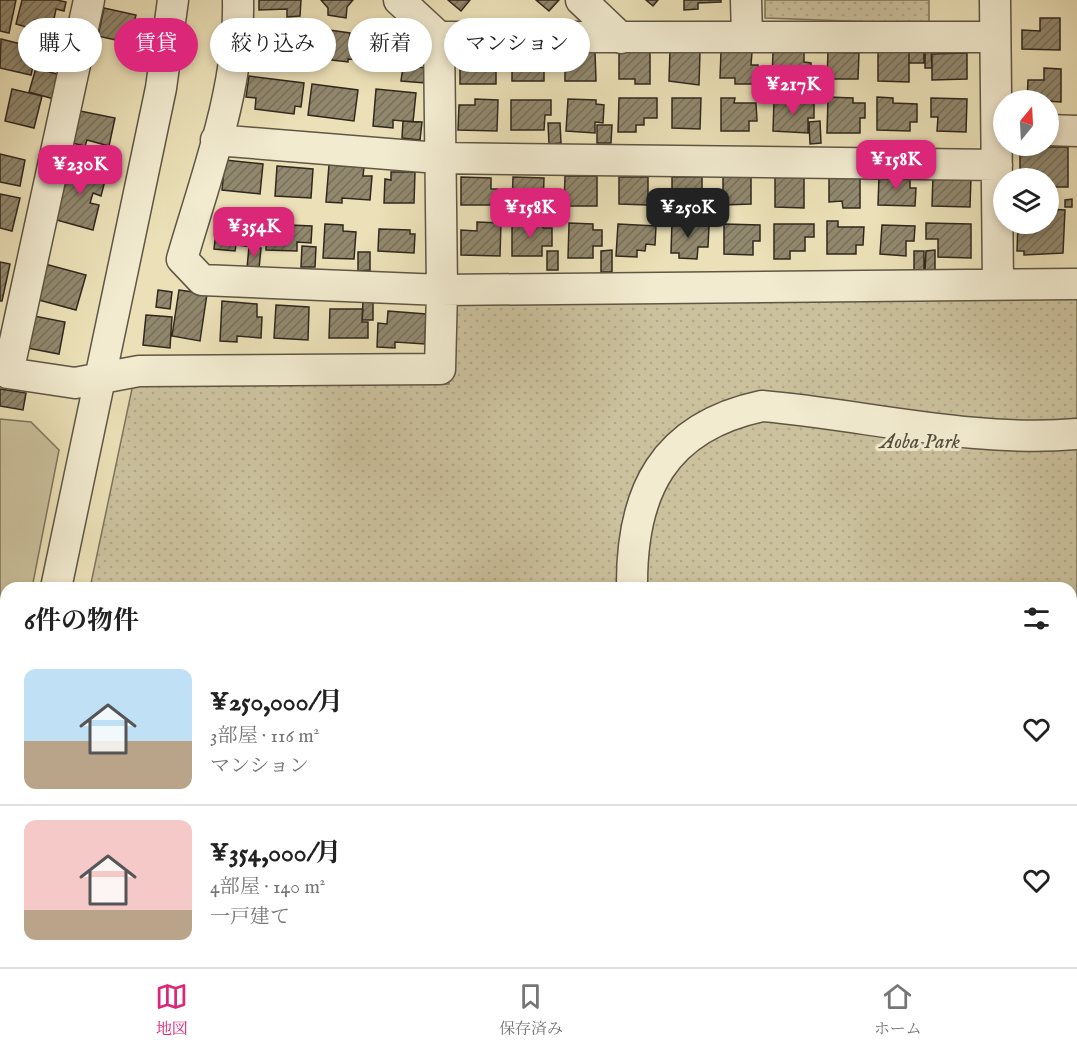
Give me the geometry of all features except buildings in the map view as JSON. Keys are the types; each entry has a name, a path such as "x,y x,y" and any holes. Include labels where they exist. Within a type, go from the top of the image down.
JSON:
{"street":[{"path":"89,0 8,373 75,383 140,371 440,369 442,290 438,158 439,37"},
{"path":"57,582 161,88 173,0"},
{"path":"238,0 229,84 216,140 182,259 202,280 442,290 1077,284"},
{"path":"399,0 439,37 995,38"},
{"path":"581,0 621,38"},
{"path":"746,0 747,36"},
{"path":"995,0 998,90"},
{"path":"1059,130 1077,131"},
{"path":"216,140 438,158 997,165"},
{"path":"998,156 998,284"},
{"path":"632,582 636,521 645,492 661,465 688,438 732,412 762,406 998,434 1077,434"}],"green space":[{"path":"765,0 929,0 929,24 765,18"},
{"name":"Aoba Park","path":"1077,294 1077,582 91,582 133,384 449,384 450,306 463,295"},
{"path":"0,419 31,422 59,450 33,582 0,582"}]}
